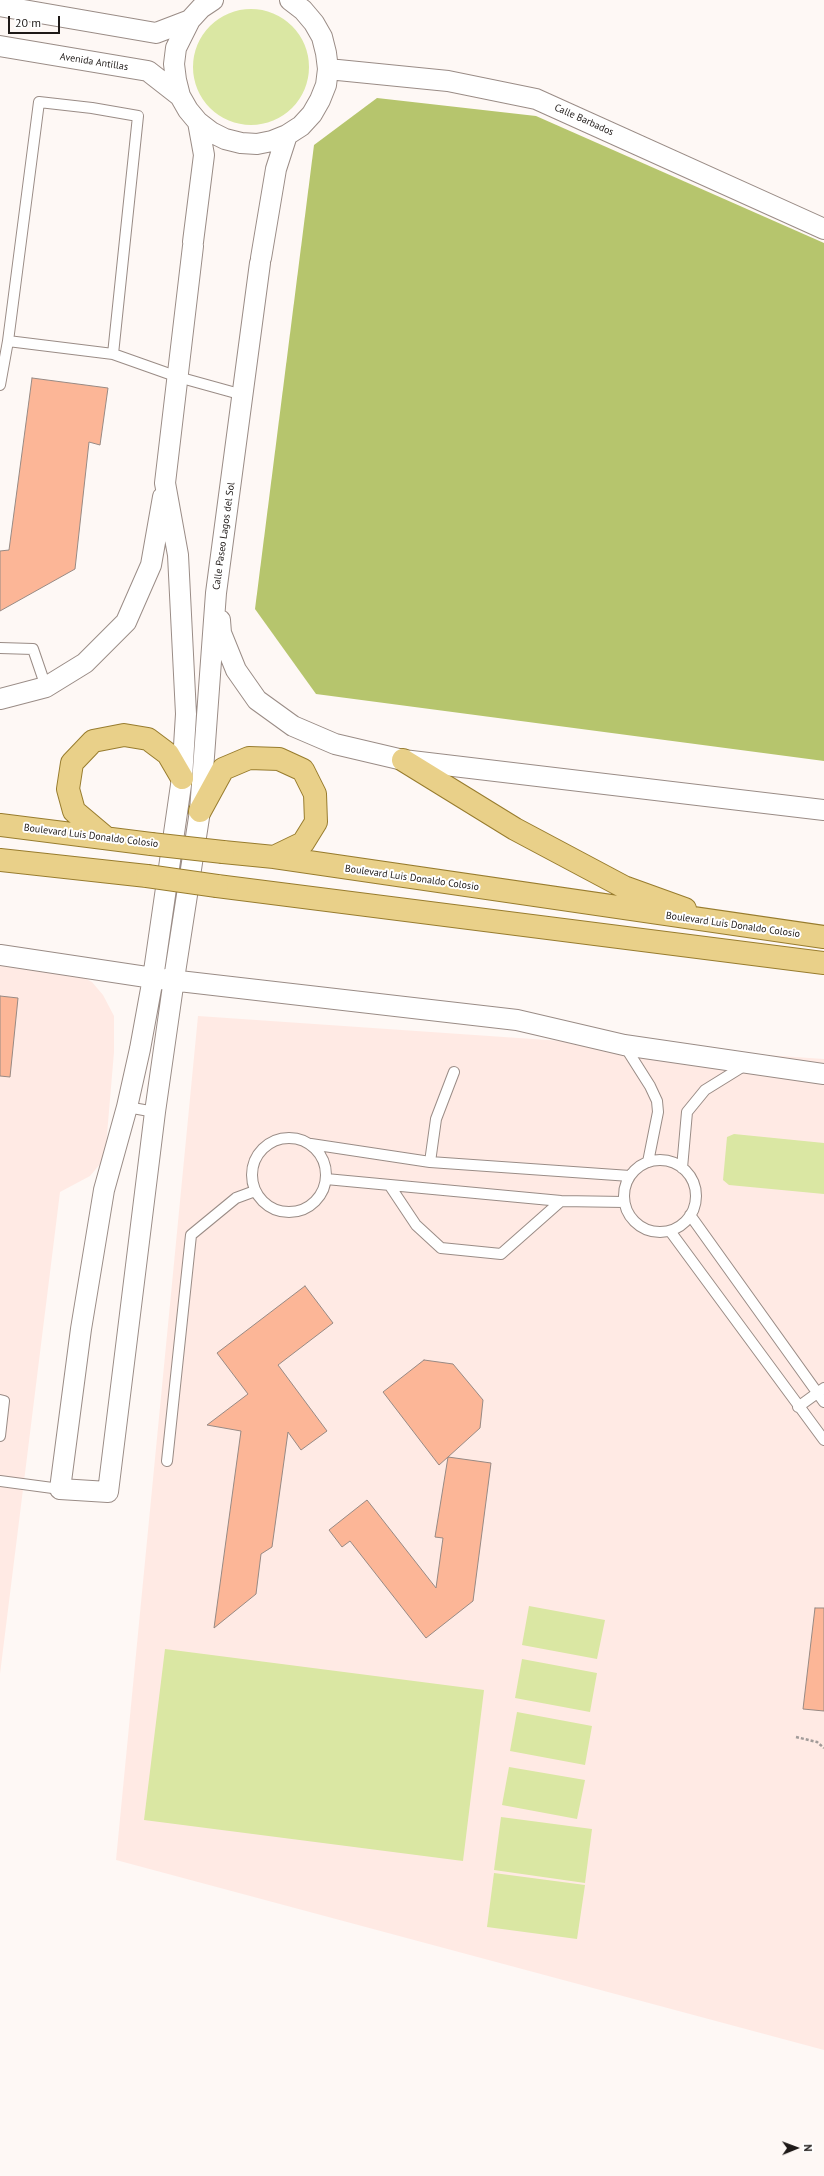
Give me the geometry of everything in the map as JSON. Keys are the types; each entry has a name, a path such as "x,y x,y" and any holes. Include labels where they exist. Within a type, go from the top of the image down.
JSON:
{"main road":[{"path":"106,838 74,811 68,789 72,763 93,741 124,734 148,739 168,754 182,778"},
{"path":"200,811 223,769 249,758 279,759 303,770 315,794 316,822 303,843 274,857"},
{"path":"403,760 515,829 624,887 731,925"},
{"path":"0,817 40,830"},
{"name":"Boulevard Luis Donaldo Colosio","path":"0,825 151,844 274,857 731,925 824,937"},
{"path":"0,860 147,876 824,963"}],"street":[{"path":"213,0 201,8 190,20 176,48 175,75 180,96 188,110 198,122 211,132 225,139 241,143 257,144 272,141 287,135 300,126 312,114 326,85 328,69 322,37 307,14 290,0"},
{"path":"0,6 156,33 190,20"},
{"name":"Avenida Antillas","path":"0,46 148,71 180,96"},
{"name":"Calle Barbados","path":"328,69 448,81 536,99 824,229"},
{"path":"0,699 46,687 85,663 126,622 151,565 166,483 204,155 198,122"},
{"name":"Calle Paseo Lagos del Sol","path":"60,1489 108,1492 155,1112 200,811 216,593 261,260 276,169 287,135"},
{"path":"60,1489 81,1329 104,1190 127,1107 153,978 182,778 186,714 178,563 166,483"},
{"path":"216,593 221,633 236,670 257,700 293,726 335,744 403,760 824,810"},
{"path":"0,955 153,978 174,978 516,1020 624,1045 751,1062 824,1074"}],"lane":[{"path":"0,385 8,340 39,102 92,108 138,116 113,354"},
{"path":"8,340 113,354 178,377 243,395"},
{"path":"0,648 33,649 46,687"},
{"path":"624,1045 650,1086 657,1101 658,1112 648,1162"},
{"path":"682,1168 687,1112 704,1090 751,1062"},
{"path":"430,1162 436,1119 454,1072"},
{"path":"127,1107 155,1112"},
{"path":"311,1144 324,1160 326,1179 323,1191 316,1201 307,1208 296,1212 284,1212 272,1208 263,1201 255,1191 252,1179 252,1167 257,1155 265,1146 276,1140 288,1137 300,1139 311,1144 430,1162 630,1176"},
{"path":"660,1160 671,1162 682,1168 689,1175 694,1190 694,1206 690,1215 682,1225 670,1231 658,1233 646,1230 636,1223 628,1214 624,1202 626,1184 630,1176 638,1168 648,1162 660,1160"},
{"path":"326,1179 561,1202 624,1202"},
{"path":"390,1186 416,1225 442,1248 501,1254 561,1202"},
{"path":"167,1461 191,1235 236,1198 255,1191"},
{"path":"690,1215 821,1390 824,1402"},
{"path":"670,1231 798,1407 824,1440"},
{"path":"798,1407 821,1390"},
{"path":"0,1400 4,1401 0,1436"},
{"path":"0,1481 60,1489"}],"path":[{"path":"796,1737 817,1742 824,1748"}],"shaded area":[{"path":"0,963 74,973 92,982 103,995 114,1016 114,1052 105,1158 90,1176 60,1192 0,1674"},
{"path":"198,1016 824,1059 824,2050 116,1860"}],"green space":[{"path":"251,9 273,13 283,18 292,26 300,35 305,45 309,67 305,89 300,99 292,108 283,116 273,121 251,125 229,121 219,116 210,108 202,99 197,89 193,67 197,45 202,35 210,26 219,18 229,13"},
{"path":"377,98 536,116 824,243 824,761 316,694 255,609 314,145"},
{"path":"734,1134 824,1143 824,1194 729,1185 723,1180 727,1137"},
{"path":"529,1606 605,1620 597,1659 522,1645"},
{"path":"165,1649 484,1690 463,1861 144,1820"},
{"path":"522,1659 597,1673 590,1712 515,1698"},
{"path":"517,1712 592,1726 585,1765 510,1751"},
{"path":"509,1767 585,1780 577,1819 502,1805"},
{"path":"501,1817 592,1829 585,1883 494,1870"},
{"path":"494,1873 585,1885 577,1939 487,1927"}],"building":[{"path":"32,378 108,388 100,445 89,442 75,569 0,611 0,551 9,550"},
{"path":"0,996 18,998 10,1077 0,1076"},
{"path":"305,1286 333,1323 278,1365 327,1431 301,1450 288,1432 272,1547 261,1554 256,1594 214,1628 241,1431 207,1425 248,1394 217,1353"},
{"path":"424,1360 453,1364 483,1400 480,1428 439,1465 383,1392"},
{"path":"448,1457 491,1463 473,1601 426,1638 350,1541 342,1547 329,1530 367,1500 436,1588 443,1538 435,1537"},
{"path":"815,1608 824,1608 824,1711 803,1709"}]}
